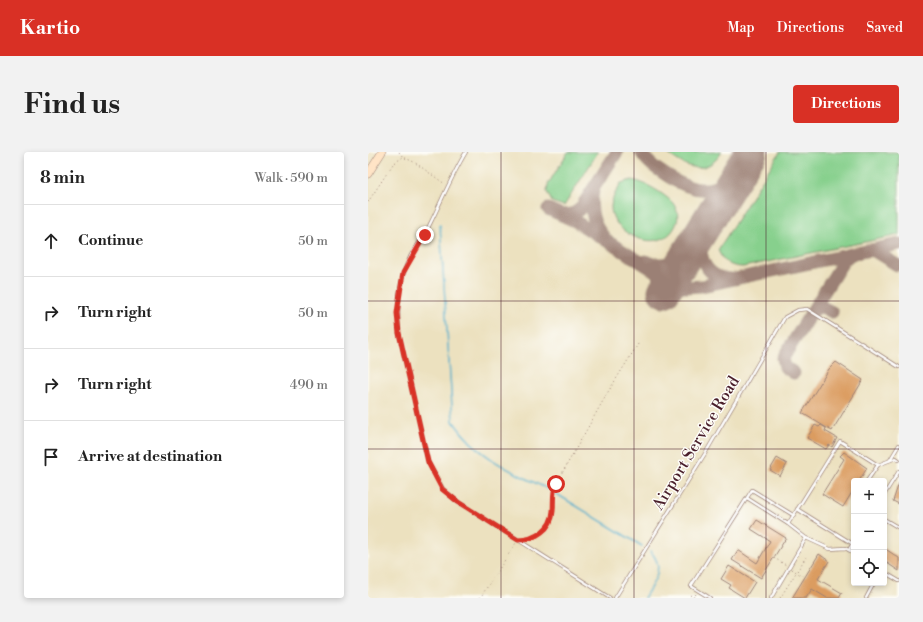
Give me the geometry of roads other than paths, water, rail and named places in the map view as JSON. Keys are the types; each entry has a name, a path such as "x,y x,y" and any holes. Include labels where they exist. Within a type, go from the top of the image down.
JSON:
{"main road":[{"path":"368,174 382,152"}],"lane":[{"path":"466,152 447,186 431,222 403,273 398,307 399,333 423,444 432,472 442,489 458,502 610,598"},
{"name":"Airport Service Road","path":"615,598 706,452 780,324 791,313 804,309 899,367"},
{"path":"788,524 840,441 878,465"},
{"path":"890,460 899,445"},
{"path":"869,478 878,465 896,458 899,460"},
{"path":"887,490 899,471"},
{"path":"710,598 691,586 747,498 754,490 793,515"},
{"path":"747,498 788,524 806,538 830,549 844,548 851,552"},
{"path":"797,509 851,542"},
{"path":"887,521 899,528"},
{"path":"771,598 806,538"},
{"path":"848,550 851,546"},
{"path":"887,574 899,582"},
{"path":"866,598 872,586"}],"waterway":[{"path":"440,225 453,421 462,434 484,454 509,470 550,490"},
{"path":"555,493 642,546"},
{"path":"644,598 655,580 658,569 655,557 650,551"}]}
